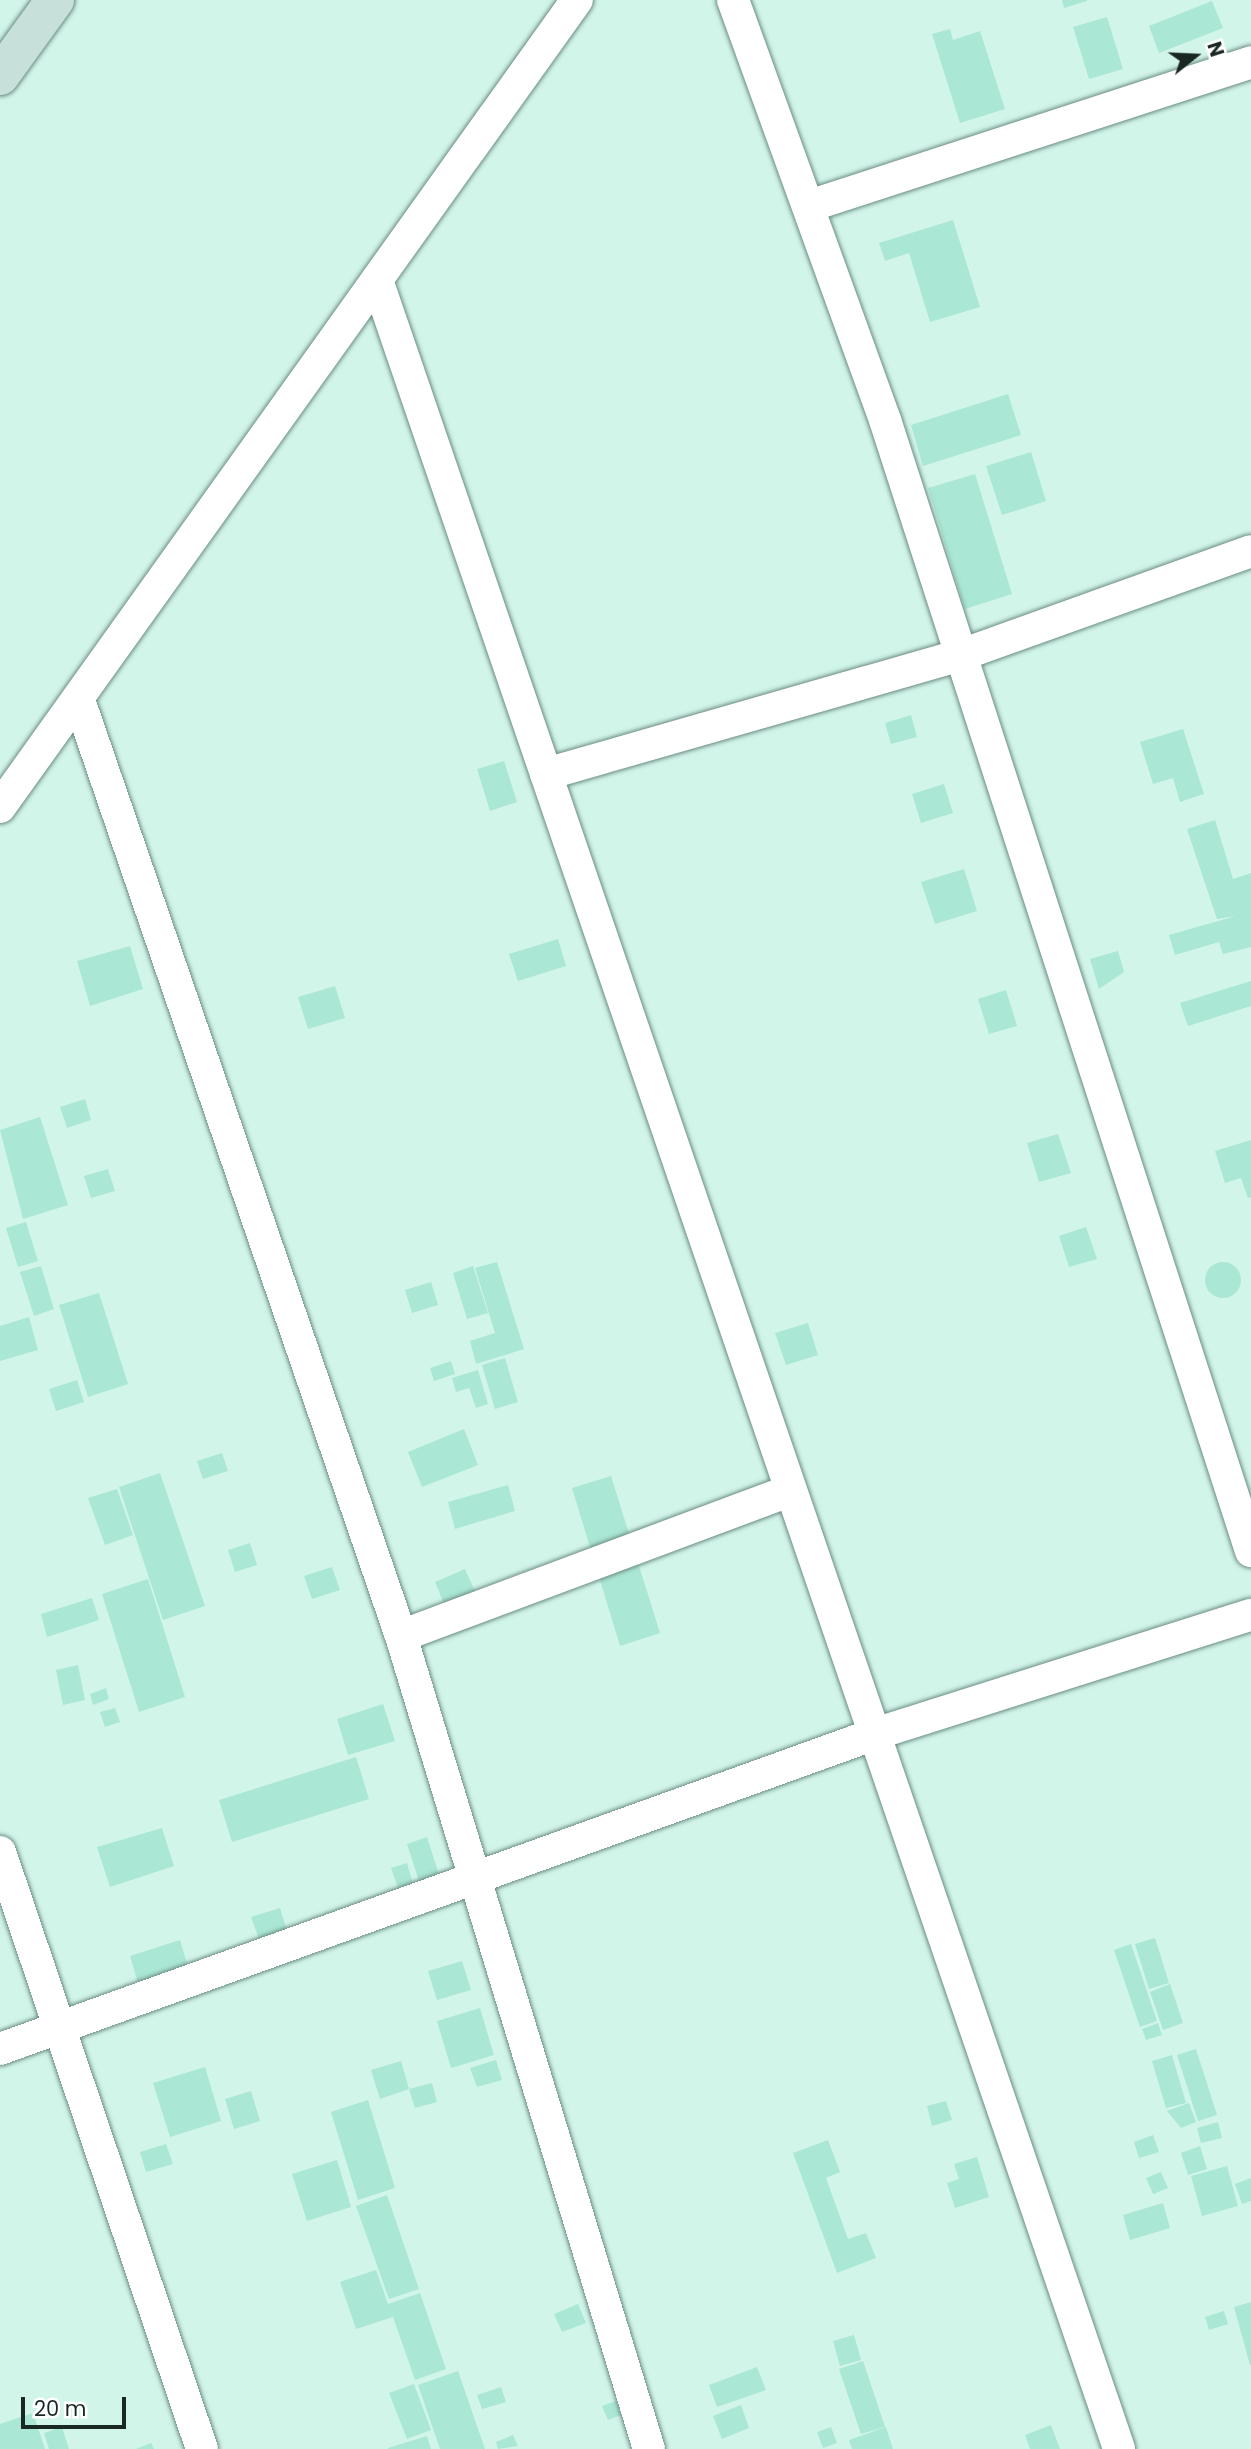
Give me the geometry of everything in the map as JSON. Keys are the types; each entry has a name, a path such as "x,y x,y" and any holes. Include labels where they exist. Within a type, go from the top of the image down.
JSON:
{"main road":[{"path":"0,76 55,0"}],"street":[{"path":"0,807 577,0"},
{"path":"733,0 812,205 961,655 1251,1552"},
{"path":"812,205 1251,62"},
{"path":"377,280 1119,2449"},
{"path":"546,774 961,655 1251,551"},
{"path":"79,700 401,1636 649,2449"},
{"path":"401,1636 791,1490"},
{"path":"0,2049 875,1734 1251,1615"},
{"path":"0,1852 202,2449"}],"building":[{"path":"1062,0 1087,0 1087,1 1064,8"},
{"path":"1212,1 1223,28 1159,53 1149,26"},
{"path":"1107,17 1123,69 1089,79 1073,27"},
{"path":"950,29 953,40 980,31 1005,109 960,123 932,34"},
{"path":"953,220 980,307 930,322 909,253 885,261 879,243"},
{"path":"1008,394 1021,435 923,466 911,425"},
{"path":"1031,452 1046,501 1002,515 986,466"},
{"path":"975,474 1012,594 965,609 928,488"},
{"path":"911,715 917,737 891,744 885,723"},
{"path":"1183,729 1204,794 1180,802 1173,778 1153,784 1140,742"},
{"path":"504,761 517,802 490,811 477,769"},
{"path":"944,784 953,813 921,823 912,794"},
{"path":"1215,820 1233,879 1251,873 1251,947 1223,954 1219,942 1175,955 1169,935 1236,916 1217,919 1187,829"},
{"path":"964,869 977,911 935,924 921,882"},
{"path":"558,939 566,966 518,981 509,954"},
{"path":"130,946 143,989 90,1006 77,961"},
{"path":"1118,951 1124,972 1099,989 1090,959"},
{"path":"1251,981 1251,1006 1188,1026 1180,1003"},
{"path":"335,986 345,1018 308,1029 298,997"},
{"path":"1006,990 1017,1026 989,1034 978,999"},
{"path":"85,1099 91,1120 67,1128 60,1107"},
{"path":"40,1117 68,1205 23,1219 0,1130"},
{"path":"1058,1134 1071,1173 1039,1182 1027,1143"},
{"path":"1251,1140 1251,1197 1248,1198 1241,1178 1225,1183 1215,1151"},
{"path":"108,1169 115,1191 91,1198 84,1176"},
{"path":"26,1222 38,1261 18,1267 6,1228"},
{"path":"1086,1227 1097,1259 1069,1267 1059,1236"},
{"path":"497,1262 524,1349 476,1364 470,1341 495,1333 475,1268"},
{"path":"1223,1262 1235,1268 1241,1280 1235,1292 1223,1298 1211,1292 1205,1280 1211,1268"},
{"path":"41,1266 54,1309 34,1316 20,1272"},
{"path":"473,1266 488,1313 467,1319 453,1273"},
{"path":"431,1282 438,1305 412,1313 405,1290"},
{"path":"99,1293 128,1384 88,1397 59,1305"},
{"path":"29,1317 38,1350 0,1361 0,1326"},
{"path":"808,1323 818,1355 786,1365 775,1333"},
{"path":"505,1358 518,1402 495,1409 482,1365"},
{"path":"451,1361 455,1374 434,1381 430,1368"},
{"path":"478,1370 488,1404 476,1408 469,1388 456,1392 452,1378"},
{"path":"77,1380 84,1402 56,1411 49,1389"},
{"path":"464,1429 478,1465 422,1487 408,1452"},
{"path":"222,1453 228,1471 203,1479 197,1461"},
{"path":"160,1473 205,1606 163,1620 119,1487"},
{"path":"611,1476 660,1633 620,1646 572,1488"},
{"path":"508,1485 515,1511 455,1529 448,1502"},
{"path":"117,1489 133,1535 105,1545 88,1498"},
{"path":"250,1543 257,1565 235,1572 228,1550"},
{"path":"332,1567 340,1590 312,1599 304,1576"},
{"path":"465,1569 479,1600 448,1613 435,1582"},
{"path":"148,1579 185,1697 139,1712 102,1594"},
{"path":"92,1598 99,1620 47,1637 41,1614"},
{"path":"78,1665 85,1700 63,1705 56,1670"},
{"path":"106,1688 109,1699 93,1705 90,1694"},
{"path":"383,1704 395,1741 348,1755 337,1719"},
{"path":"115,1708 120,1722 105,1727 100,1712"},
{"path":"356,1757 369,1799 232,1842 219,1800"},
{"path":"162,1828 174,1866 110,1887 97,1847"},
{"path":"427,1837 441,1881 421,1887 407,1844"},
{"path":"407,1863 415,1891 401,1896 391,1868"},
{"path":"280,1908 287,1931 259,1939 251,1917"},
{"path":"1155,1938 1169,1983 1149,1989 1135,1944"},
{"path":"180,1940 188,1967 138,1983 130,1956"},
{"path":"1131,1944 1157,2021 1140,2027 1114,1950"},
{"path":"462,1961 471,1990 437,2000 428,1971"},
{"path":"1170,1984 1183,2023 1163,2030 1150,1992"},
{"path":"480,2008 494,2055 451,2068 437,2021"},
{"path":"1158,2023 1162,2035 1146,2040 1142,2029"},
{"path":"1196,2049 1217,2115 1198,2121 1177,2055"},
{"path":"1172,2055 1186,2103 1166,2108 1152,2061"},
{"path":"496,2060 502,2080 477,2087 470,2068"},
{"path":"401,2061 409,2089 380,2099 371,2070"},
{"path":"205,2067 221,2121 170,2137 153,2083"},
{"path":"432,2083 437,2102 415,2108 409,2089"},
{"path":"251,2091 260,2121 234,2129 225,2099"},
{"path":"368,2100 395,2188 358,2200 331,2112"},
{"path":"946,2101 952,2120 932,2126 927,2106"},
{"path":"1189,2103 1196,2122 1181,2128 1167,2111"},
{"path":"1218,2122 1222,2138 1201,2143 1197,2128"},
{"path":"1153,2135 1159,2152 1139,2158 1134,2142"},
{"path":"828,2140 840,2172 826,2178 848,2239 866,2233 876,2258 837,2273 793,2153"},
{"path":"166,2144 173,2164 146,2172 140,2152"},
{"path":"1200,2146 1207,2169 1188,2175 1181,2153"},
{"path":"977,2157 989,2197 955,2208 947,2183 959,2179 954,2164"},
{"path":"337,2160 351,2207 307,2221 292,2174"},
{"path":"1227,2166 1238,2206 1202,2216 1191,2176"},
{"path":"1161,2172 1168,2188 1153,2194 1146,2178"},
{"path":"1251,2178 1251,2201 1242,2204 1235,2184"},
{"path":"387,2195 419,2289 389,2299 356,2206"},
{"path":"1163,2203 1170,2228 1130,2240 1123,2215"},
{"path":"376,2270 388,2304 420,2293 446,2369 415,2380 393,2317 356,2329 340,2282"},
{"path":"1251,2302 1251,2365 1250,2365 1234,2307"},
{"path":"578,2304 586,2323 562,2332 554,2314"},
{"path":"1224,2311 1228,2324 1209,2330 1205,2317"},
{"path":"854,2335 861,2360 840,2366 833,2341"},
{"path":"863,2361 885,2427 861,2434 839,2369"},
{"path":"757,2367 766,2390 717,2407 709,2385"},
{"path":"458,2371 485,2449 440,2449 418,2385"},
{"path":"414,2384 431,2430 407,2439 389,2393"},
{"path":"501,2387 506,2402 482,2409 477,2395"},
{"path":"616,2401 621,2415 608,2420 602,2406"},
{"path":"741,2405 749,2428 722,2439 713,2416"},
{"path":"33,2413 45,2449 0,2449 0,2424"},
{"path":"1051,2425 1060,2449 1030,2449 1025,2435"},
{"path":"62,2427 69,2449 49,2449 44,2433"},
{"path":"831,2427 837,2443 823,2448 817,2432"},
{"path":"886,2427 893,2449 852,2449 849,2440"},
{"path":"513,2435 518,2446 498,2449 496,2442"},
{"path":"427,2436 431,2449 388,2449 388,2448"},
{"path":"151,2443 154,2449 136,2449"}]}
